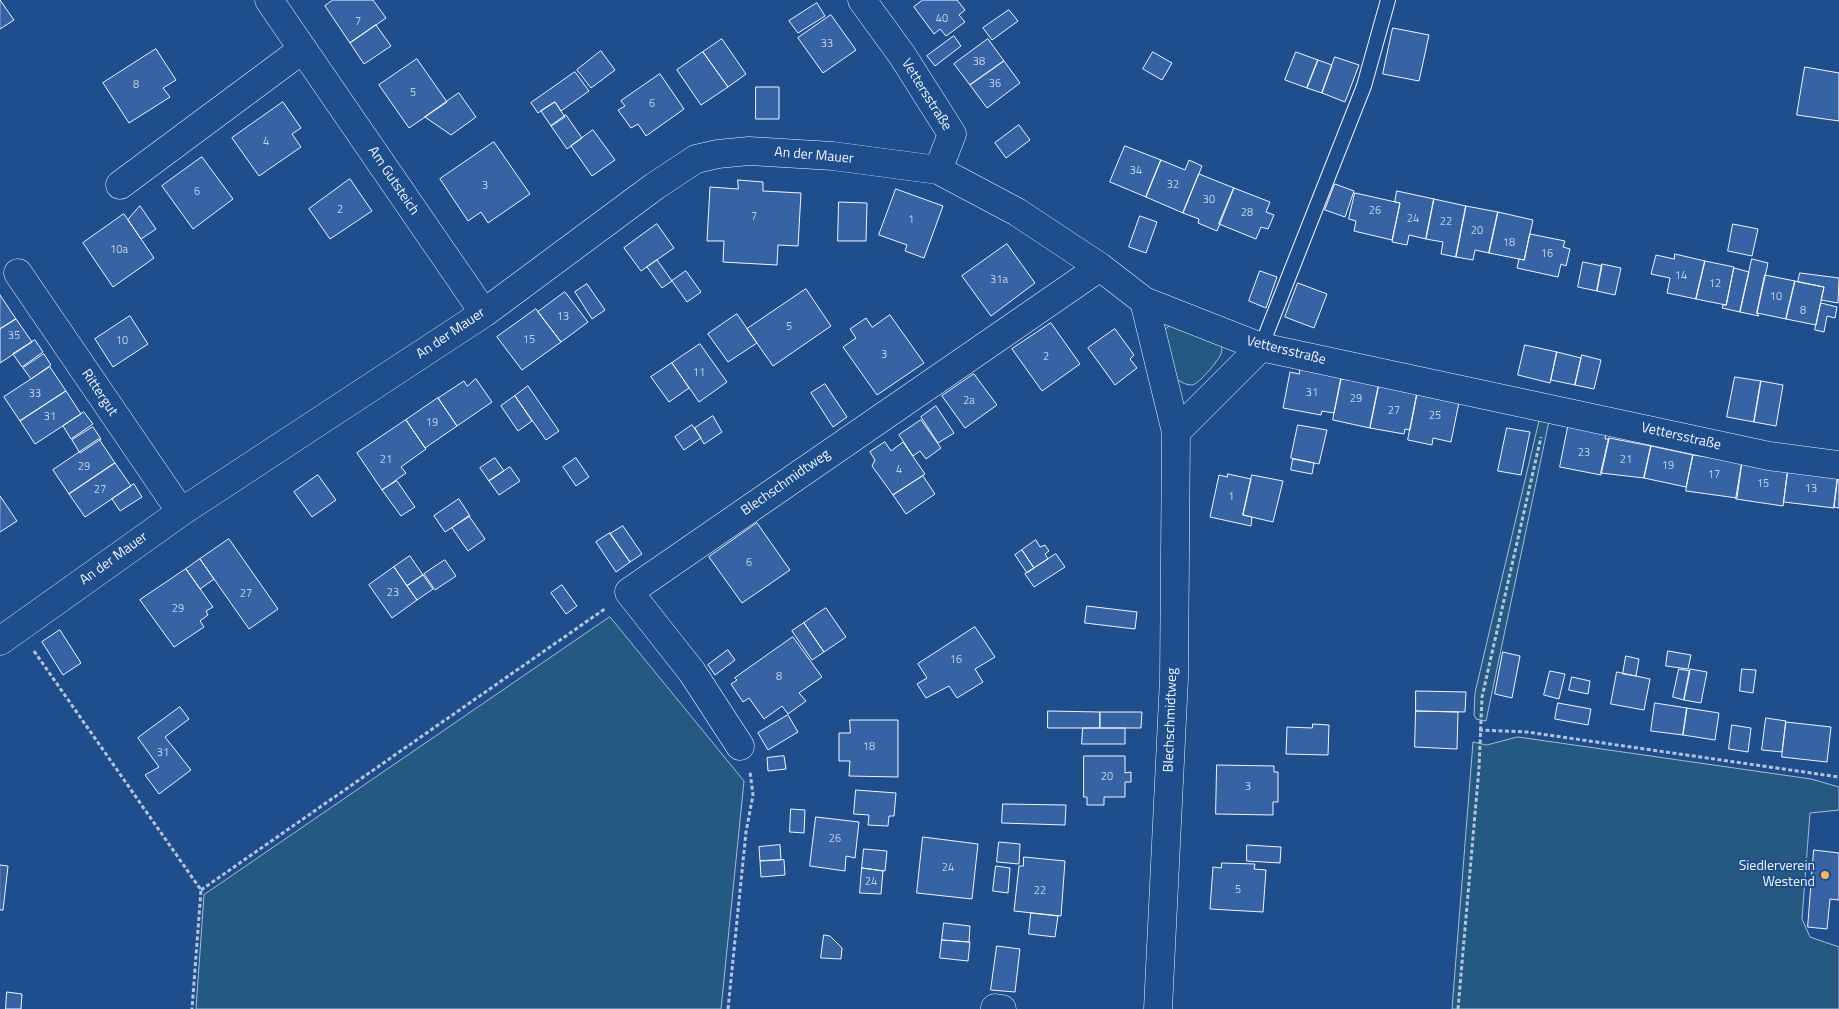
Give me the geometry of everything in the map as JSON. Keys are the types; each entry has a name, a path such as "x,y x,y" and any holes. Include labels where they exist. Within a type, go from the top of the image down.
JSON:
{"street":[{"name":"Am Gutsteich","path":"269,0 484,313"},
{"name":"Vettersstraße","path":"862,0 902,56 952,134 938,170 1018,212 1100,267 1144,301 1261,347 1548,407 1769,456 1839,465"},
{"path":"120,185 303,50"},
{"name":"An der Mauer","path":"9,634 180,512 484,313 655,186 696,159 718,154 749,151 834,156 938,170"},
{"name":"Blechschmidtweg","path":"629,592 1100,267"},
{"name":"Rittergut","path":"18,273 180,512"},
{"name":"Blechschmidtweg","path":"1144,301 1176,432 1174,678 1158,1009"},
{"path":"1176,432 1261,347"},
{"path":"629,592 692,672 740,746"}],"lane":[{"path":"1261,347 1364,86 1388,0"}],"path":[{"path":"1458,1009 1479,768 1479,730 1482,697 1548,407"},
{"path":"201,890 629,592"},
{"path":"9,634 201,890 192,1009"},
{"path":"1479,730 1527,732 1839,777"},
{"path":"728,1009 746,832 754,795 750,772 740,746"}],"shaded area":[{"path":"1175,322 1219,339 1222,348 1222,352 1216,362 1203,377 1192,385 1185,384 1174,377 1162,332"},
{"path":"1540,418 1549,421 1486,721 1476,719 1474,715 1475,693"},
{"path":"610,617 744,781 721,1009 196,1009 204,895"},
{"path":"1518,737 1811,779 1839,787 1839,810 1810,813 1802,919 1810,937 1839,947 1839,1009 1452,1009 1473,742 1486,745"}],"building":[{"path":"0,0 14,20 0,29"},
{"path":"333,0 373,0 386,18 350,43 325,6"},
{"path":"923,0 957,0 965,10 959,15 965,22 946,36 940,29 934,34 914,7"},
{"path":"817,3 825,16 798,33 789,21"},
{"path":"1009,10 1018,21 992,40 983,28"},
{"path":"831,15 856,50 823,73 798,38"},
{"path":"376,25 391,46 364,64 350,43"},
{"path":"1393,28 1429,35 1419,81 1383,74"},
{"path":"954,36 961,46 935,66 927,56"},
{"path":"722,39 746,74 728,87 703,52"},
{"path":"988,39 1004,61 970,85 954,64"},
{"path":"156,49 176,80 163,88 170,97 129,123 103,83"},
{"path":"601,51 615,70 591,88 577,70"},
{"path":"703,52 728,87 701,105 677,70"},
{"path":"1153,52 1172,63 1162,80 1143,69"},
{"path":"1296,52 1318,60 1307,88 1285,80"},
{"path":"1335,57 1359,65 1345,102 1322,93"},
{"path":"417,59 447,102 409,128 379,85"},
{"path":"1318,60 1332,65 1322,93 1307,88"},
{"path":"1004,61 1020,83 987,108 970,85"},
{"path":"1805,67 1839,73 1839,121 1797,115"},
{"path":"575,72 589,91 561,111 555,102 538,113 531,103"},
{"path":"660,74 684,109 646,136 638,124 631,128 618,110 625,106 621,101"},
{"path":"756,87 779,87 779,119 756,119"},
{"path":"459,93 476,117 451,135 425,117"},
{"path":"283,102 301,128 292,134 301,147 259,176 232,138"},
{"path":"555,102 565,117 551,126 541,111"},
{"path":"566,115 582,138 567,149 551,126"},
{"path":"1019,125 1030,140 1006,158 995,143"},
{"path":"593,130 615,160 592,176 571,146"},
{"path":"494,142 530,194 488,223 481,212 468,221 440,179"},
{"path":"1125,146 1161,160 1146,197 1110,182"},
{"path":"202,157 233,199 193,229 162,186"},
{"path":"1161,160 1185,170 1189,160 1202,166 1183,213 1146,197"},
{"path":"1199,174 1234,188 1217,231 1198,223 1199,219 1183,213"},
{"path":"350,179 372,211 330,239 309,209"},
{"path":"738,180 763,182 763,191 801,193 798,246 778,245 777,265 723,262 724,241 707,241 710,187 738,189"},
{"path":"1335,184 1354,191 1345,217 1325,210"},
{"path":"1234,188 1270,202 1266,212 1274,215 1268,229 1261,227 1256,239 1219,224"},
{"path":"896,189 943,206 924,258 905,251 907,245 879,235"},
{"path":"1397,191 1434,199 1426,239 1409,235 1407,245 1392,242 1400,203 1395,202"},
{"path":"1355,193 1400,203 1392,240 1354,231 1356,221 1349,219"},
{"path":"1434,199 1466,206 1456,257 1441,254 1443,242 1426,239"},
{"path":"839,202 867,203 866,241 838,241"},
{"path":"140,206 156,229 141,239 128,220"},
{"path":"1466,206 1498,212 1489,253 1475,250 1473,260 1456,257"},
{"path":"1498,212 1533,220 1524,260 1489,253"},
{"path":"124,214 154,258 113,287 83,243"},
{"path":"1140,216 1157,222 1146,253 1129,247"},
{"path":"657,224 674,248 641,271 624,248"},
{"path":"1733,224 1758,229 1752,256 1728,251"},
{"path":"1530,234 1565,241 1563,247 1570,249 1566,266 1561,264 1558,277 1517,268 1519,259 1524,260"},
{"path":"1007,244 1035,283 991,316 962,276"},
{"path":"1675,254 1705,261 1696,299 1667,293 1670,278 1651,274 1656,255 1674,259"},
{"path":"1752,259 1768,263 1757,313 1759,316 1740,312"},
{"path":"657,260 672,281 662,288 647,267"},
{"path":"1705,261 1734,267 1726,305 1696,299"},
{"path":"1583,262 1602,266 1597,291 1578,287"},
{"path":"1602,264 1621,268 1615,295 1597,291"},
{"path":"1734,268 1749,272 1740,312 1722,308 1723,305 1726,305"},
{"path":"686,271 701,292 687,302 672,281"},
{"path":"1260,271 1277,277 1266,308 1249,301"},
{"path":"1800,273 1839,278 1838,303 1821,300 1824,287 1798,282"},
{"path":"1765,275 1795,281 1786,319 1757,313"},
{"path":"1795,281 1824,287 1816,325 1786,319"},
{"path":"1298,283 1327,294 1314,328 1285,317"},
{"path":"587,284 605,310 592,319 575,292"},
{"path":"806,289 831,326 773,366 747,329"},
{"path":"565,292 588,322 561,342 538,312"},
{"path":"0,295 16,319 0,329"},
{"path":"1821,303 1837,307 1835,318 1827,316 1824,332 1815,330"},
{"path":"536,309 561,342 522,370 497,337"},
{"path":"737,314 757,343 728,362 708,334"},
{"path":"890,315 924,363 877,395 843,347 856,338 850,329 866,318 872,327"},
{"path":"130,316 148,344 113,367 95,339"},
{"path":"16,319 32,342 0,363 0,329"},
{"path":"1051,323 1080,364 1042,391 1012,349"},
{"path":"1115,329 1134,355 1130,359 1137,368 1115,385 1088,348"},
{"path":"35,340 43,352 22,367 13,354"},
{"path":"700,344 727,382 699,402 672,363"},
{"path":"1525,345 1557,352 1550,383 1518,375"},
{"path":"1557,352 1581,358 1575,385 1551,380"},
{"path":"44,354 51,365 31,379 23,368"},
{"path":"1582,355 1601,360 1594,389 1575,385"},
{"path":"672,363 689,388 669,402 651,377"},
{"path":"50,367 66,391 20,421 4,397"},
{"path":"1300,367 1342,375 1334,413 1322,411 1321,415 1283,408 1290,372 1299,374"},
{"path":"974,374 997,405 965,428 942,396"},
{"path":"1735,377 1761,381 1754,422 1727,417"},
{"path":"476,379 492,402 457,426 438,398 464,381 467,386"},
{"path":"1341,379 1379,384 1370,428 1333,420"},
{"path":"1761,381 1783,385 1776,426 1754,422"},
{"path":"825,384 847,417 833,427 811,393"},
{"path":"1379,384 1417,394 1410,430 1405,429 1404,434 1370,428"},
{"path":"528,386 559,431 546,440 515,396"},
{"path":"66,391 81,414 35,444 20,421"},
{"path":"1417,394 1459,402 1451,442 1433,438 1432,445 1408,440"},
{"path":"515,396 532,421 518,431 501,406"},
{"path":"438,398 457,426 425,448 406,420"},
{"path":"936,406 954,433 938,443 921,417"},
{"path":"84,412 93,424 71,439 63,426"},
{"path":"713,416 722,432 704,444 695,428"},
{"path":"406,420 426,449 401,467 406,473 382,490 357,453"},
{"path":"921,420 941,448 926,459 920,451 913,456 899,435"},
{"path":"692,425 701,438 684,450 675,437"},
{"path":"1298,425 1327,430 1319,464 1291,458"},
{"path":"93,427 101,439 80,453 72,440"},
{"path":"1568,427 1606,434 1605,439 1609,439 1601,475 1560,467"},
{"path":"1507,428 1530,432 1521,475 1498,471"},
{"path":"1609,438 1651,446 1644,478 1601,473"},
{"path":"99,439 115,463 69,494 53,470"},
{"path":"885,442 891,451 903,442 925,474 893,495 872,466 875,460 870,452"},
{"path":"1651,446 1693,455 1686,487 1644,478"},
{"path":"1693,455 1742,462 1737,498 1686,491"},
{"path":"495,458 504,471 489,481 480,468"},
{"path":"576,458 589,477 576,486 563,467"},
{"path":"1293,459 1314,463 1312,474 1291,470"},
{"path":"115,463 131,486 85,517 69,494"},
{"path":"1742,463 1788,469 1783,506 1736,499"},
{"path":"510,467 520,481 499,495 489,481"},
{"path":"1788,469 1838,475 1834,508 1784,502"},
{"path":"1228,474 1251,479 1243,515 1252,517 1251,526 1210,517 1219,475 1227,477"},
{"path":"318,475 336,500 312,517 294,492"},
{"path":"1252,475 1283,481 1273,522 1243,515"},
{"path":"1839,475 1839,508 1834,507"},
{"path":"923,476 935,494 906,514 893,495"},
{"path":"397,481 415,507 401,516 382,490"},
{"path":"134,484 142,497 120,511 112,499"},
{"path":"0,496 17,521 0,532"},
{"path":"459,499 470,516 445,532 434,516"},
{"path":"469,516 485,539 468,551 452,528"},
{"path":"757,523 790,570 742,603 709,557"},
{"path":"623,526 642,554 630,562 610,534"},
{"path":"610,533 630,562 616,572 596,542"},
{"path":"229,539 278,609 249,629 200,559"},
{"path":"1036,540 1040,547 1045,545 1049,551 1045,554 1048,559 1034,568 1022,550"},
{"path":"1022,550 1034,568 1027,573 1015,555"},
{"path":"1056,554 1065,567 1034,587 1025,574"},
{"path":"410,556 423,575 407,586 394,567"},
{"path":"200,559 214,579 200,589 186,569"},
{"path":"445,560 456,576 435,590 424,574"},
{"path":"394,567 417,600 392,618 369,585"},
{"path":"186,569 213,607 206,611 208,615 200,621 204,627 174,647 140,600"},
{"path":"423,575 433,589 417,600 407,586"},
{"path":"562,585 577,606 566,614 551,593"},
{"path":"1087,606 1137,612 1135,629 1085,623"},
{"path":"826,608 846,637 824,652 804,623"},
{"path":"804,623 824,652 812,660 792,631"},
{"path":"975,627 995,657 975,669 983,682 957,698 949,686 926,698 917,684 927,678 918,664"},
{"path":"60,630 81,663 63,675 42,642"},
{"path":"793,637 822,677 799,693 806,701 788,714 782,706 764,719 749,698 743,702 731,684 737,680 735,678"},
{"path":"728,650 735,660 715,675 708,665"},
{"path":"1668,651 1691,655 1688,669 1666,666"},
{"path":"1503,652 1520,656 1512,698 1495,694"},
{"path":"1626,656 1639,659 1636,676 1623,674"},
{"path":"1679,669 1690,671 1684,700 1673,697"},
{"path":"1690,669 1707,672 1701,703 1684,700"},
{"path":"1742,669 1756,670 1753,693 1740,691"},
{"path":"1550,671 1565,674 1559,699 1544,695"},
{"path":"1617,672 1650,679 1644,710 1611,704"},
{"path":"1572,677 1590,681 1588,694 1569,690"},
{"path":"1416,691 1466,692 1465,712 1416,711"},
{"path":"1558,703 1591,709 1588,725 1555,719"},
{"path":"1655,703 1687,708 1683,735 1651,731"},
{"path":"180,707 189,719 165,737 191,770 159,794 145,775 159,767 138,738"},
{"path":"1687,708 1719,713 1715,740 1683,735"},
{"path":"1048,711 1100,712 1100,728 1048,728"},
{"path":"1416,711 1458,712 1457,749 1415,747"},
{"path":"1100,712 1142,712 1141,728 1100,728"},
{"path":"788,715 798,732 768,750 758,733"},
{"path":"1766,718 1786,721 1782,752 1762,750"},
{"path":"850,720 898,720 898,777 849,776 850,761 839,761 839,733 850,733"},
{"path":"1786,722 1831,727 1827,762 1782,757"},
{"path":"1313,724 1329,725 1328,755 1286,754 1287,727 1312,728"},
{"path":"1732,725 1751,728 1748,752 1729,749"},
{"path":"1083,728 1125,728 1125,744 1082,744"},
{"path":"784,756 786,769 768,771 767,758"},
{"path":"1084,756 1125,756 1125,773 1131,772 1131,782 1125,782 1125,797 1104,797 1104,805 1087,805 1087,797 1084,797"},
{"path":"1217,765 1274,766 1274,772 1278,772 1278,802 1273,802 1273,815 1216,814"},
{"path":"856,790 896,793 894,816 889,816 888,826 868,825 869,815 854,814"},
{"path":"1003,804 1066,805 1065,825 1002,823"},
{"path":"791,809 805,810 804,833 790,832"},
{"path":"816,817 859,822 855,858 846,856 845,871 810,866"},
{"path":"923,837 978,844 972,899 917,893"},
{"path":"999,842 1020,844 1019,864 997,862"},
{"path":"780,845 781,860 760,861 759,847"},
{"path":"1247,845 1281,847 1280,863 1247,861"},
{"path":"864,849 887,851 885,871 862,868"},
{"name":"Siedlerverein Westend","path":"1814,850 1839,853 1839,900 1830,899 1827,929 1808,927"},
{"path":"1024,857 1065,861 1061,916 1014,911 1019,866 1023,866"},
{"path":"784,860 785,875 761,877 760,861"},
{"path":"1222,863 1255,864 1254,869 1266,870 1263,912 1210,909 1213,867 1221,868"},
{"path":"0,865 8,866 3,910 0,910"},
{"path":"996,866 1010,868 1008,893 993,891"},
{"path":"862,868 883,871 881,894 860,893"},
{"path":"1031,913 1058,916 1055,937 1029,934"},
{"path":"944,923 970,926 969,942 942,940"},
{"path":"824,935 830,936 842,948 841,959 821,958"},
{"path":"942,940 970,942 968,961 940,958"},
{"path":"997,946 1020,949 1015,992 991,990"},
{"path":"7,992 22,994 21,1009 6,1009"}],"place":[{"name":"Siedlerverein Westend","path":"1825,875"}]}
